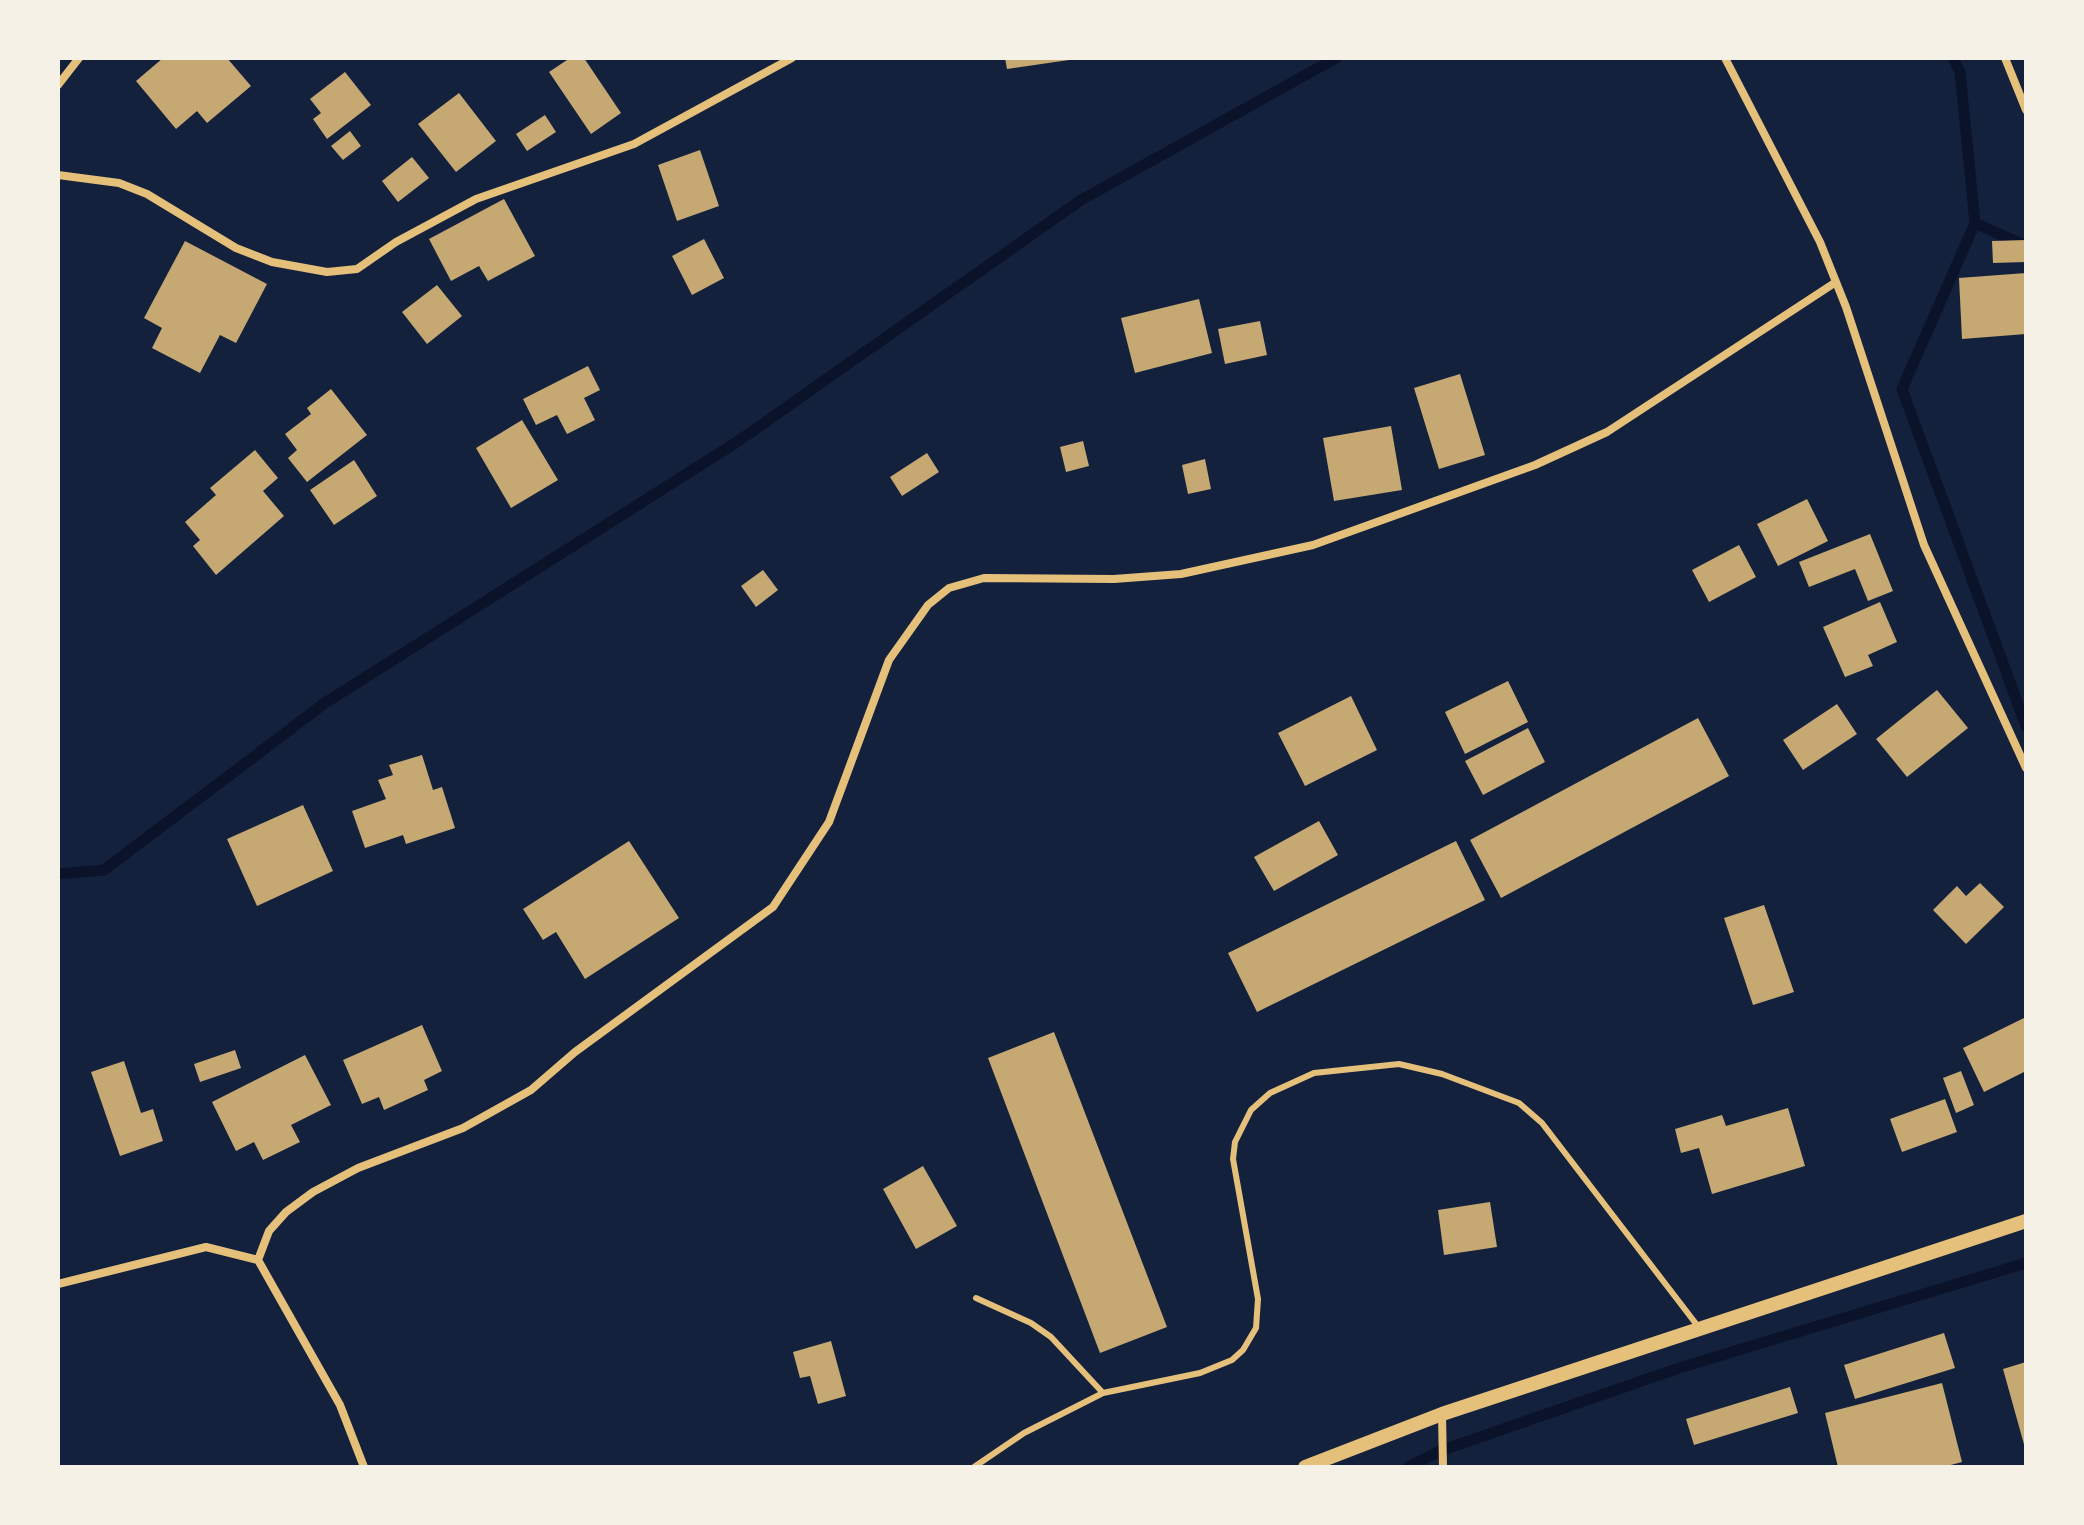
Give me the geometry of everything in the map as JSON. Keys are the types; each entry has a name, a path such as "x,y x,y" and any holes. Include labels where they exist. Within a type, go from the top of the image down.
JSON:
{"street":[{"path":"59,80 79,58"},
{"path":"58,175 119,183 147,194 236,248 272,262 327,272 357,269 396,242 476,199 634,144 792,58"},
{"path":"1725,58 1820,242 1924,545 2026,768"},
{"path":"2005,58 2026,110"},
{"path":"258,1260 269,1231 286,1212 313,1192 358,1168 463,1128 531,1090 594,1038 773,907 829,822 889,660 928,605 949,588 984,578 1114,579 1181,574 1313,545 1535,465 1607,432 1836,282"},
{"path":"1305,1467 1442,1414 2026,1221"},
{"path":"58,1284 206,1247 258,1260 340,1405 364,1467"},
{"path":"1442,1414 1443,1467"}],"lane":[{"path":"974,1467 1024,1433 1103,1393 1200,1373 1232,1360 1243,1350 1256,1328 1258,1308 1233,1159 1238,1130 1251,1110 1281,1085 1314,1073 1365,1065 1399,1064 1442,1074 1519,1103 1532,1112 1700,1329"},
{"path":"976,1298 1031,1323 1051,1337 1103,1393"}],"building":[{"path":"163,58 227,58 251,86 207,123 197,111 176,129 136,81"},
{"path":"570,58 584,58 621,113 591,134 549,72"},
{"path":"1005,58 1069,58 1069,60 1007,69"},
{"path":"345,72 371,105 327,139 313,119 321,113 310,99"},
{"path":"459,93 496,141 456,172 418,124"},
{"path":"545,115 556,132 527,151 516,134"},
{"path":"350,131 361,146 343,160 331,146"},
{"path":"700,150 719,206 677,221 658,165"},
{"path":"412,157 429,178 398,202 382,181"},
{"path":"504,199 535,256 488,281 479,266 451,281 429,239"},
{"path":"704,239 724,278 692,295 672,256"},
{"path":"2026,240 2026,262 1993,263 1992,241"},
{"path":"185,241 267,284 236,343 220,335 200,373 152,348 162,328 144,318"},
{"path":"2026,273 2026,334 1962,339 1959,278"},
{"path":"437,285 462,316 427,344 402,312"},
{"path":"1199,299 1212,353 1135,373 1121,318"},
{"path":"1260,321 1267,355 1225,364 1218,329"},
{"path":"588,366 600,390 584,398 595,420 567,434 557,415 536,425 523,399"},
{"path":"1460,374 1485,455 1439,469 1414,388"},
{"path":"331,389 367,435 307,482 288,458 297,450 285,434 311,414 307,408"},
{"path":"522,420 558,480 511,508 476,448"},
{"path":"1391,426 1402,490 1334,501 1323,438"},
{"path":"1083,441 1089,466 1066,472 1060,447"},
{"path":"255,450 278,478 263,491 284,516 216,575 193,546 200,540 185,522 216,495 210,488"},
{"path":"927,453 939,472 902,496 890,477"},
{"path":"1205,459 1211,489 1188,494 1182,465"},
{"path":"354,460 377,496 334,525 310,490"},
{"path":"1807,499 1828,541 1778,566 1757,524"},
{"path":"1870,534 1893,591 1868,601 1855,569 1809,587 1799,562"},
{"path":"1739,545 1756,577 1709,602 1692,570"},
{"path":"763,570 778,590 756,607 741,586"},
{"path":"1880,602 1897,642 1868,655 1873,666 1845,677 1823,627"},
{"path":"1508,681 1528,722 1465,754 1445,712"},
{"path":"1937,690 1968,728 1907,777 1876,739"},
{"path":"1351,696 1377,750 1305,786 1278,733"},
{"path":"1837,704 1857,734 1803,770 1783,740"},
{"path":"1698,718 1729,776 1501,898 1470,840"},
{"path":"1528,728 1545,762 1483,795 1465,761"},
{"path":"422,755 433,790 442,787 455,828 406,844 403,835 365,848 352,811 386,799 378,780 393,775 389,765"},
{"path":"303,805 333,871 257,906 227,839"},
{"path":"1319,821 1338,855 1274,891 1254,857"},
{"path":"629,841 679,918 585,979 556,932 543,940 523,909"},
{"path":"1456,841 1485,900 1257,1012 1228,953"},
{"path":"1980,883 2004,907 1966,944 1933,910 1957,886 1966,896"},
{"path":"1764,905 1794,992 1753,1005 1724,918"},
{"path":"2026,1017 2026,1071 1984,1092 1963,1048"},
{"path":"422,1025 442,1071 424,1080 428,1090 384,1110 379,1097 362,1104 343,1060"},
{"path":"1054,1032 1167,1327 1100,1353 988,1058"},
{"path":"235,1050 241,1068 200,1082 194,1064"},
{"path":"305,1055 331,1105 291,1125 300,1142 263,1160 254,1142 236,1151 212,1102"},
{"path":"124,1061 141,1113 153,1109 163,1141 120,1156 91,1072"},
{"path":"1961,1071 1974,1105 1956,1113 1943,1078"},
{"path":"1945,1099 1957,1132 1902,1152 1890,1119"},
{"path":"1788,1108 1805,1166 1712,1194 1699,1148 1681,1153 1675,1129 1722,1115 1726,1126"},
{"path":"923,1166 957,1226 916,1249 883,1189"},
{"path":"1490,1202 1497,1247 1444,1255 1438,1210"},
{"path":"1944,1333 1955,1368 1855,1399 1844,1365"},
{"path":"831,1341 846,1396 818,1404 810,1376 800,1378 793,1352"},
{"path":"2026,1362 2026,1447 2025,1448 2003,1369"},
{"path":"1942,1383 1962,1462 1943,1467 1838,1467 1825,1413"},
{"path":"1790,1387 1798,1413 1694,1445 1686,1419"}],"waterway":[{"path":"58,874 104,870 325,703 737,442 1081,200 1336,58"},
{"path":"1953,58 1960,72 1975,223 1902,389 2026,726"},
{"path":"1975,223 2026,246"},
{"path":"1408,1467 1440,1451 1679,1368 2026,1263"}]}
